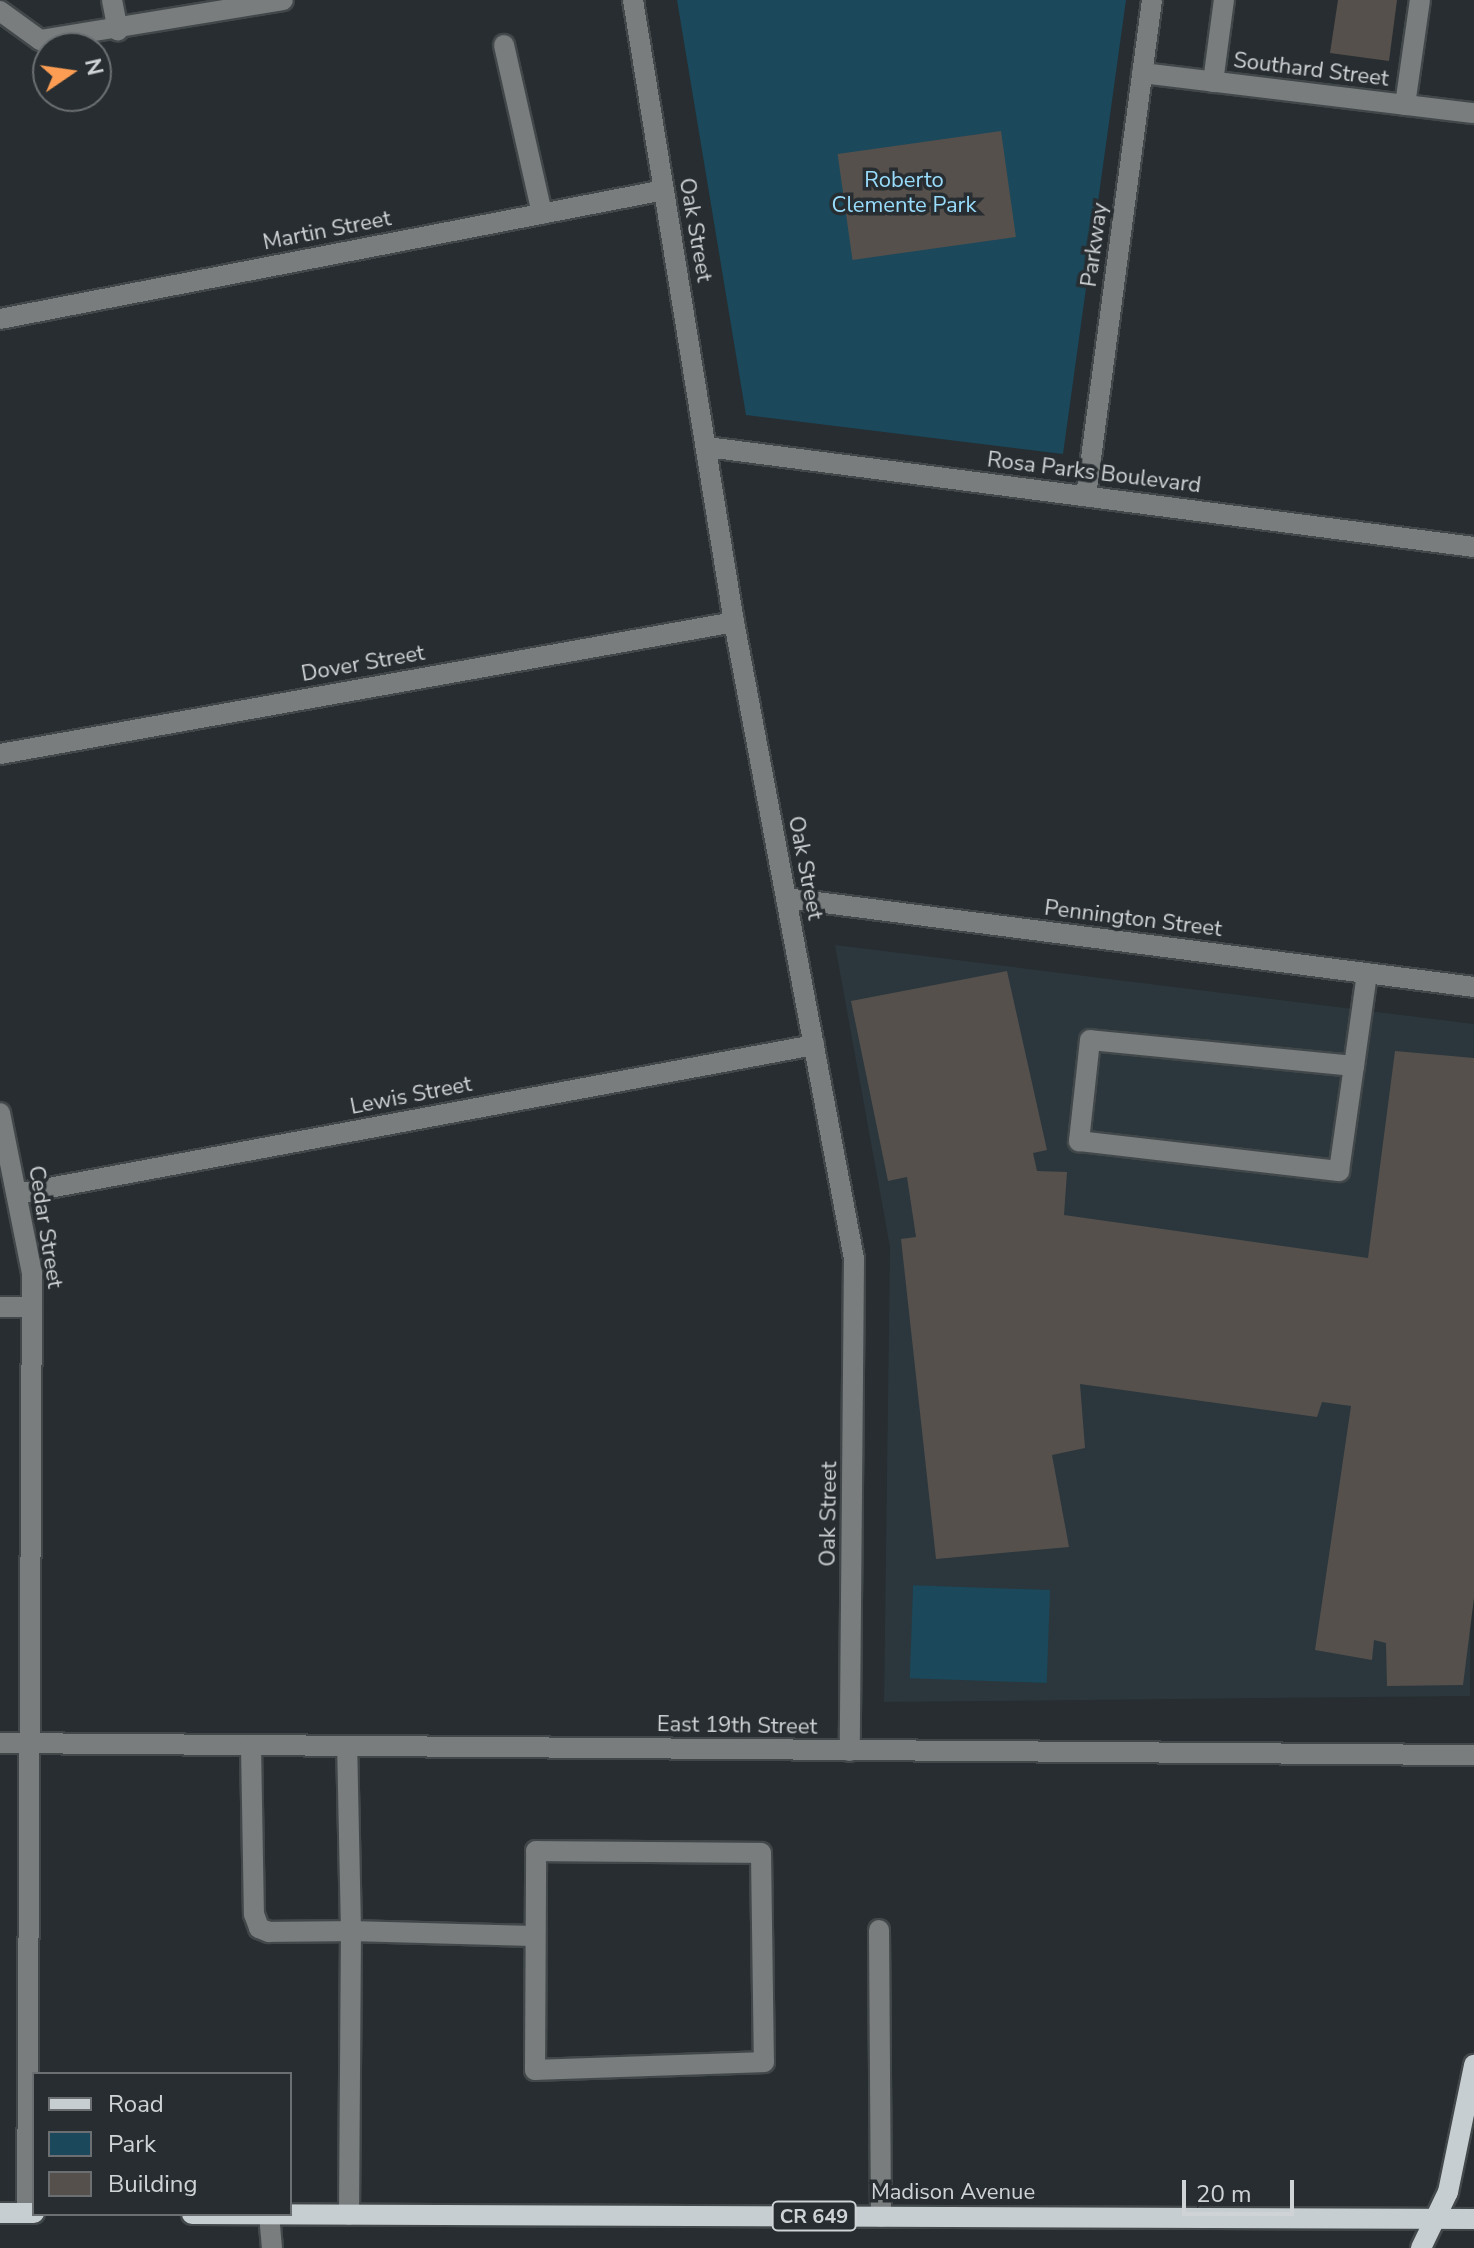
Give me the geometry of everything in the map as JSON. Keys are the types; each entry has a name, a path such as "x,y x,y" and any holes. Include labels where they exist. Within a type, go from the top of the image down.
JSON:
{"main road":[{"path":"1421,2248 1435,2219 1466,2124 1474,2065"},
{"path":"0,2213 31,2213"},
{"name":"Madison Avenue","path":"292,2214 1474,2219"}],"street":[{"path":"112,0 118,30"},
{"path":"0,11 40,40 118,30 283,0"},
{"name":"Oak Street","path":"633,0 734,622 854,1259 850,1751"},
{"name":"Parkway","path":"1086,496 1152,0"},
{"path":"1213,82 1224,0"},
{"path":"1405,105 1420,0"},
{"path":"504,45 542,214"},
{"name":"Southard Street","path":"1142,73 1474,113"},
{"name":"Martin Street","path":"0,319 664,190"},
{"name":"Rosa Parks Boulevard","path":"707,447 1474,547"},
{"name":"Dover Street","path":"0,754 734,622"},
{"name":"Pennington Street","path":"786,898 1474,987"},
{"path":"1354,1066 1090,1040 1079,1141 1339,1171 1354,1066 1367,973"},
{"name":"Lewis Street","path":"17,1194 814,1045"},
{"name":"Cedar Street","path":"0,1113 17,1194 32,1307 29,1744 31,2213"},
{"path":"0,1307 32,1307"},
{"name":"East 19th Street","path":"0,1743 1474,1755"},
{"path":"251,1746 259,1928 532,1936"},
{"path":"347,1746 351,1931 349,2215"},
{"path":"536,1851 761,1853 764,2062 535,2070 532,1936 536,1851"},
{"path":"879,1930 881,2217"},
{"path":"269,2216 272,2248"}],"shaded area":[{"path":"835,945 1474,1024 1470,1696 884,1702 890,1247"}],"green space":[{"name":"Roberto Clemente Park","path":"677,0 1126,0 1063,454 746,415"},
{"path":"913,1585 1050,1590 1047,1683 910,1678"}],"building":[{"path":"1338,0 1397,0 1389,61 1330,53"},
{"path":"1001,131 1016,237 852,260 838,154"},
{"path":"1007,971 1047,1150 1033,1153 1037,1171 1067,1172 1064,1215 1368,1258 1395,1051 1474,1058 1474,1598 1463,1685 1387,1686 1386,1643 1374,1640 1372,1660 1315,1650 1351,1406 1322,1402 1317,1417 1080,1384 1085,1448 1052,1455 1069,1547 936,1559 901,1239 916,1237 907,1177 888,1181 851,1001"}]}
